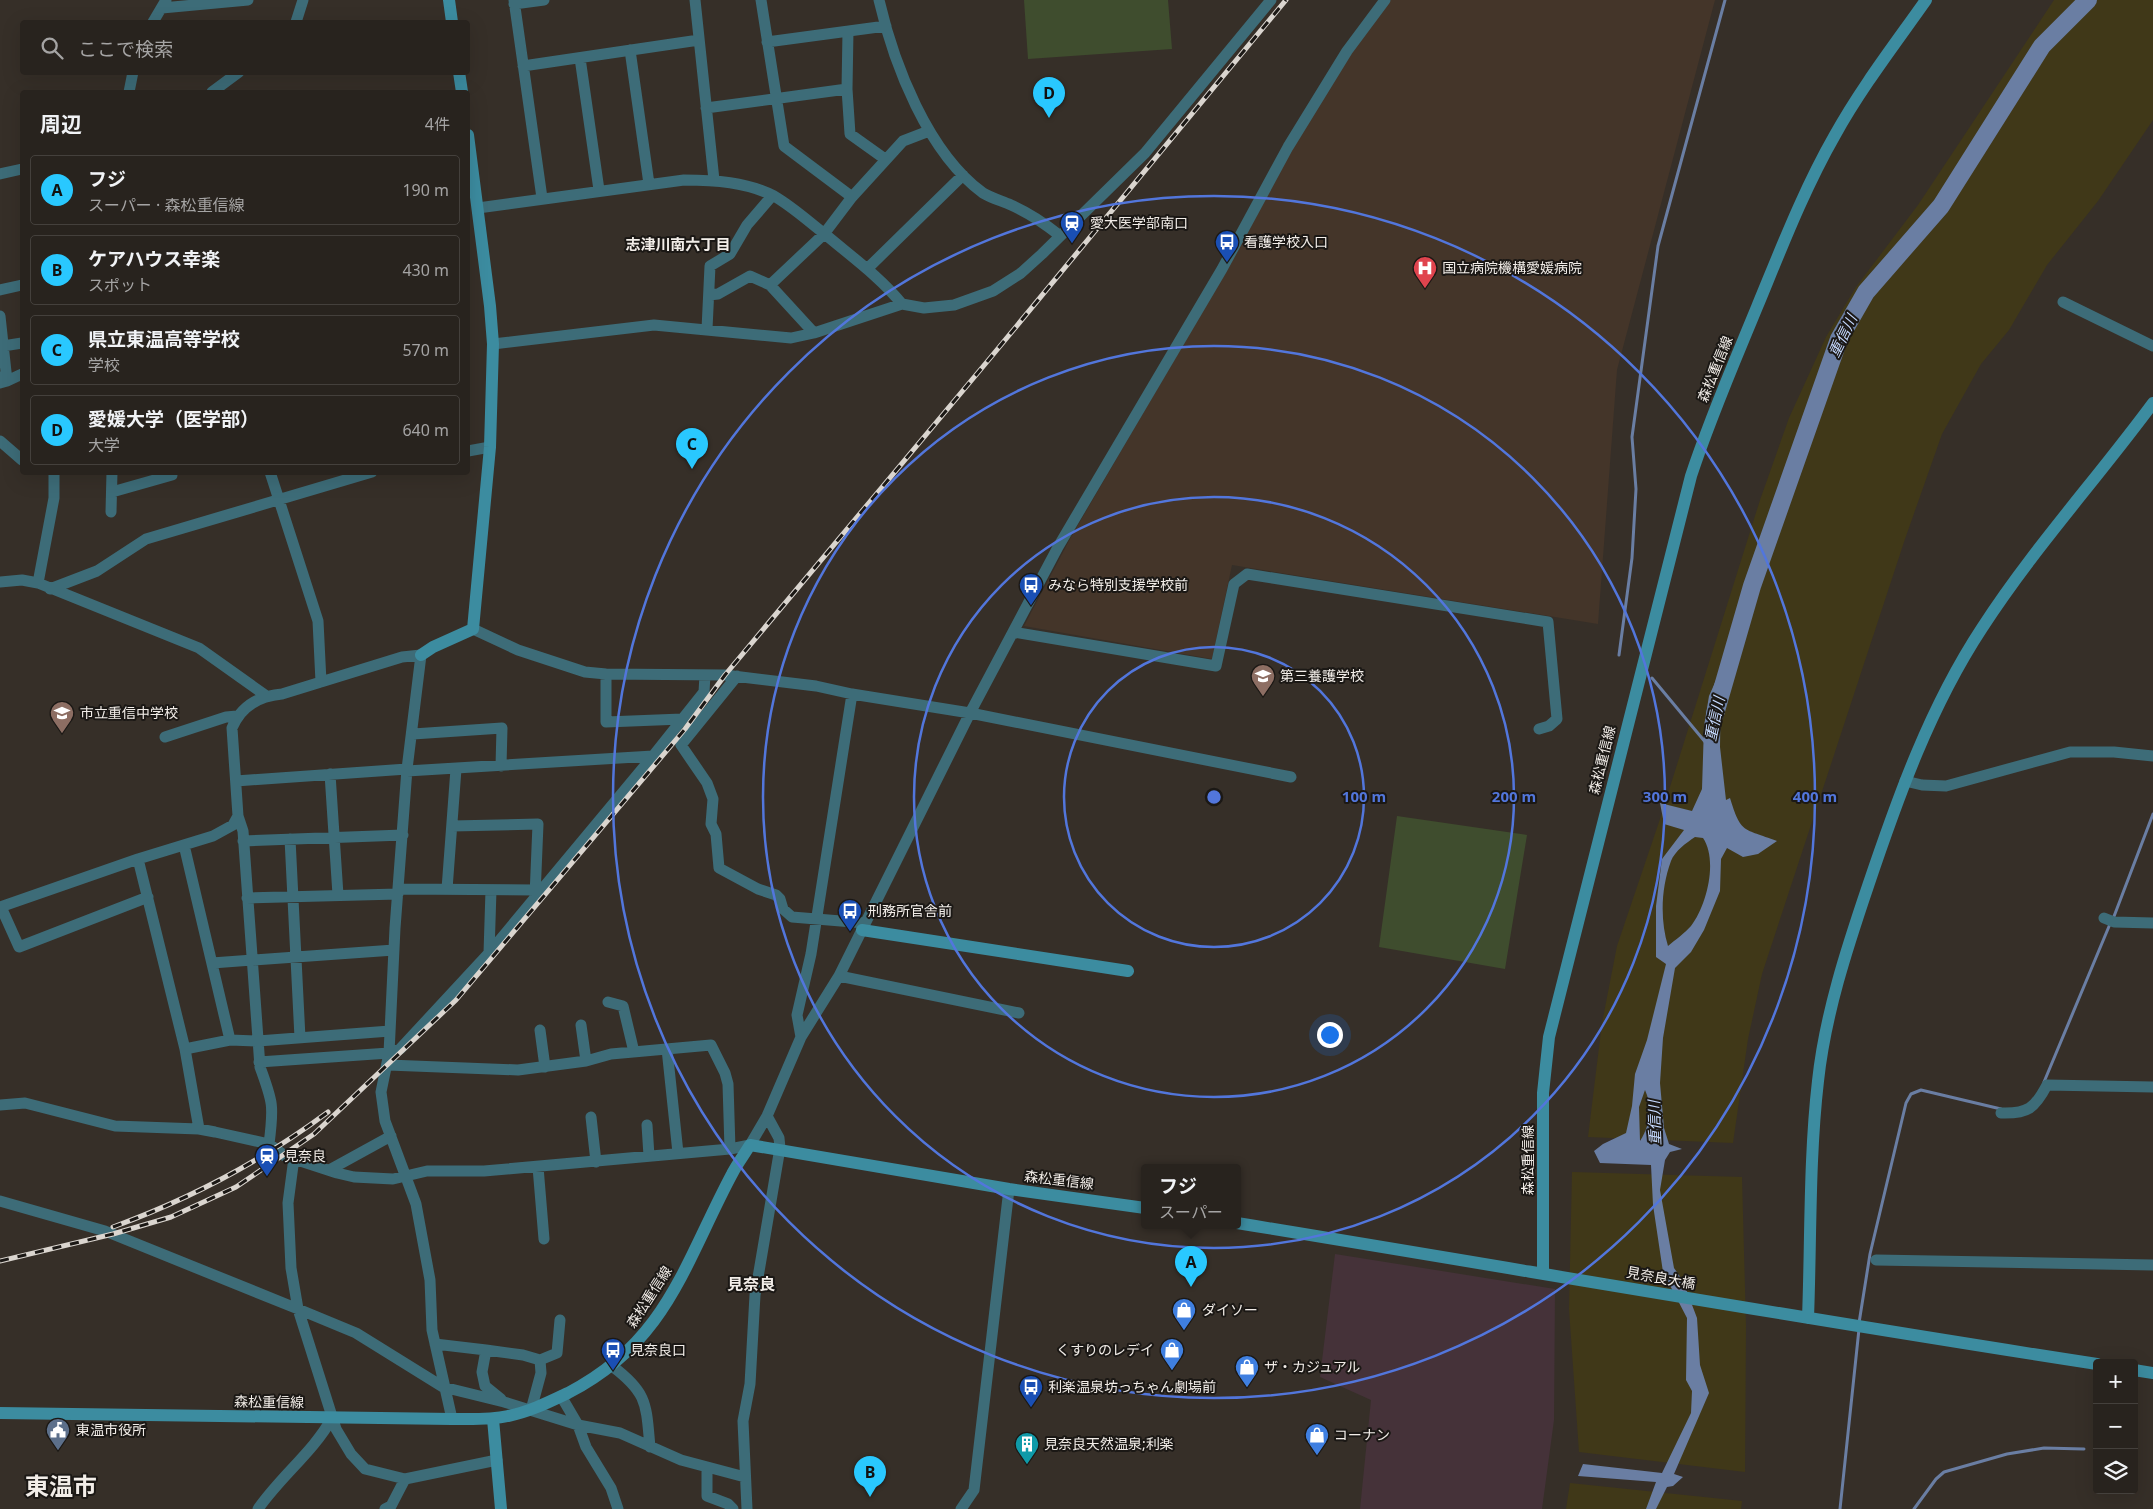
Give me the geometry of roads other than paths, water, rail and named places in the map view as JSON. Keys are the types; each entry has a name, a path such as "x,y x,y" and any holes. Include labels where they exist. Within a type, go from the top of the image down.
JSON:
{"main road":[{"path":"449,0 452,20"},
{"name":"森松重信線","path":"1544,1274 1544,1093 1549,1037 1692,476 1719,399 1786,235 1810,182 1835,134 1859,96 1926,0"},
{"path":"459,75 462,90"},
{"path":"421,655 473,629 490,447 493,344 470,150"},
{"path":"1808,1318 1811,1181 1818,1079 1836,986 1850,938 1905,781 1951,681 1980,630 2041,543 2089,486 2153,404"},
{"path":"864,927 1128,971"},
{"name":"森松重信線","path":"0,1413 493,1419 531,1410 590,1381 612,1366 639,1341 678,1284 733,1172 750,1145 780,1148 1009,1189 1141,1207"},
{"path":"1241,1224 1544,1274"},
{"name":"見奈良大橋","path":"1544,1274 2093,1363"},
{"path":"2138,1371 2153,1373"},
{"path":"493,1419 501,1509"}],"street":[{"path":"154,20 164,4 248,0"},
{"path":"297,20 303,0"},
{"path":"542,198 514,2 544,0"},
{"path":"694,0 714,180"},
{"path":"761,0 784,146 852,197"},
{"path":"879,0 886,26 908,87 930,131 963,175 984,194 1035,216 1059,235"},
{"path":"493,344 654,325 791,338 814,333 902,304 924,308 954,305 993,291 1021,273 1145,153 1271,0"},
{"path":"0,1105 25,1103 115,1126 199,1129 269,1144 285,1156 337,1173 393,1179 427,1170 484,1171 538,1167 730,1149 750,1145 767,1116 801,1037 839,976 970,714 1058,547 1222,269 1288,147 1347,51 1385,0"},
{"path":"767,42 886,26"},
{"path":"848,31 847,89 850,134 886,159"},
{"path":"522,66 699,40"},
{"path":"630,50 649,184"},
{"path":"580,58 599,190"},
{"path":"130,90 133,75"},
{"path":"215,90 235,75"},
{"path":"706,108 847,89"},
{"path":"770,286 824,234 852,197 903,141 930,131"},
{"path":"0,174 20,169"},
{"path":"867,269 963,175"},
{"path":"478,208 649,184 684,180 714,180 772,196 799,212 867,269 902,304"},
{"path":"706,330 710,266 730,254 747,225 772,196"},
{"path":"709,295 718,294 750,276 770,286 814,333"},
{"path":"0,290 20,285"},
{"path":"2063,302 2153,346"},
{"path":"0,316 3,346 2,379 20,374"},
{"path":"3,346 20,343"},
{"path":"0,441 20,458"},
{"path":"470,451 490,447"},
{"path":"38,582 54,498 54,475"},
{"path":"111,512 112,475"},
{"path":"112,492 172,475"},
{"path":"271,475 318,621 321,682"},
{"path":"50,589 97,571 146,539 362,475"},
{"path":"1013,632 1216,666 1234,584 1247,574 1548,622 1556,719 1549,726 1539,729"},
{"path":"0,582 22,580 38,582 50,589 199,648 265,695"},
{"path":"473,629 547,661 585,672 737,676 816,686 1292,777"},
{"path":"269,1144 273,1110 272,1098 259,1062 243,840 238,816 232,728 237,716 265,695 282,694 402,657 421,655 413,734 407,770 394,950 389,1059 382,1092 382,1107 390,1136 416,1204 430,1280 435,1344 443,1387 452,1419"},
{"path":"606,674 606,722 682,719"},
{"path":"389,1059 489,953 535,893 653,756 704,692 705,675"},
{"path":"737,676 681,745 707,783 714,799 711,824 716,834 719,868 776,895 780,899 783,909 792,916 864,927"},
{"path":"801,1037 797,1015 817,919 852,694"},
{"path":"165,737 226,717 237,716"},
{"path":"413,734 502,728 501,766"},
{"path":"1905,781 1922,785 1946,786 2070,752 2114,752 2153,756"},
{"path":"236,781 653,756"},
{"path":"447,889 456,769"},
{"path":"330,774 338,895"},
{"path":"148,897 20,948 0,907 138,858 224,831 232,825 238,816"},
{"path":"452,826 538,824 535,893"},
{"path":"243,840 403,834"},
{"path":"290,839 300,1038"},
{"path":"184,845 230,1040"},
{"path":"138,858 185,1049 199,1129"},
{"path":"247,898 447,889 535,893"},
{"path":"489,953 491,890"},
{"path":"2104,918 2114,922 2153,923"},
{"path":"212,963 394,950"},
{"path":"839,976 1019,1013"},
{"path":"608,1002 623,1006 634,1052"},
{"path":"581,1025 586,1061"},
{"path":"540,1030 545,1067"},
{"path":"185,1049 230,1040 258,1041 390,1031"},
{"path":"259,1062 389,1059 518,1070 586,1061 611,1054 711,1045 725,1073 728,1084 730,1149"},
{"path":"667,1049 678,1153"},
{"path":"2002,1113 2026,1111 2037,1102 2047,1085 2153,1087"},
{"path":"747,1509 743,1421 750,1384 756,1295 780,1148 779,1138 767,1116"},
{"path":"591,1117 596,1162"},
{"path":"647,1125 650,1156"},
{"path":"337,1173 331,1169 390,1136"},
{"path":"294,1158 288,1203 289,1234 298,1309 336,1429 351,1454 365,1468 405,1479 497,1460"},
{"path":"538,1167 544,1239"},
{"path":"961,1509 974,1490 1009,1189"},
{"path":"0,1201 105,1230 356,1333 443,1387 504,1402 578,1425 620,1433 681,1460 746,1477"},
{"path":"1876,1260 2153,1265"},
{"path":"435,1344 523,1355 540,1360 557,1353 560,1320"},
{"path":"486,1350 482,1372 484,1386 504,1402"},
{"path":"531,1410 541,1373 540,1360"},
{"path":"612,1366 630,1379 641,1392 647,1416 650,1447"},
{"path":"561,1396 578,1425 586,1447 611,1488 618,1509"},
{"path":"258,1509 273,1487 325,1430 332,1418"},
{"path":"706,1467 707,1496 728,1504 733,1509"},
{"path":"385,1509 390,1506 405,1479"}],"water":[{"path":"1721,669 1720,747 1726,800 1730,798 1737,818 1745,828 1777,841 1758,854 1743,857 1727,848 1721,859 1720,891 1704,930 1691,952 1675,968 1663,1038 1660,1083 1664,1128 1669,1144 1682,1149 1670,1152 1665,1160 1660,1190 1674,1268 1683,1281 1697,1318 1700,1365 1709,1393 1674,1474 1683,1477 1673,1486 1667,1487 1656,1509 1646,1509 1656,1482 1578,1476 1583,1464 1662,1473 1691,1413 1692,1391 1686,1380 1687,1318 1663,1272 1653,1205 1651,1165 1600,1163 1594,1151 1603,1144 1626,1133 1632,1106 1635,1074 1647,1040 1666,964 1656,957 1656,906 1662,859 1684,830 1664,824 1660,803 1692,811 1702,789 1704,726 1709,696","holes":["1695,837 1703,838 1710,858 1709,882 1706,895 1691,926 1668,946 1663,915 1665,882 1675,854","1645,1090 1650,1110 1648,1123 1640,1141 1639,1107"]}],"waterway":[{"path":"1619,655 1632,558 1636,489 1632,437 1658,246 1725,0"},
{"name":"重信川","path":"1715,714 1752,586 1839,339 1866,292 1941,206 2042,46 2088,0"},
{"path":"1652,678 1706,743"},
{"path":"2113,919 2153,814"},
{"path":"2044,1082 2110,924"},
{"path":"1859,1323 1870,1254 1906,1103 1911,1094 1921,1090 2001,1109"},
{"path":"1840,1509 1859,1329"},
{"path":"1914,1509 1936,1479 1944,1472 2007,1454 2044,1448 2084,1449"}],"railway":[{"path":"0,1261 113,1234 171,1217 236,1187 314,1134 456,1000 685,729 725,675 1286,0"},
{"path":"113,1227 170,1204 225,1177 277,1147 328,1112"}],"place":[{"name":"愛媛大学（医学部）","path":"1049,118"},
{"name":"愛大医学部南口","path":"1072,244"},
{"name":"看護学校入口","path":"1227,263"},
{"name":"国立病院機構愛媛病院","path":"1425,289"},
{"name":"県立東温高等学校","path":"692,469"},
{"name":"みなら特別支援学校前","path":"1031,606"},
{"name":"第三養護学校","path":"1263,697"},
{"name":"市立重信中学校","path":"62,734"},
{"name":"刑務所官舎前","path":"850,932"},
{"name":"見奈良","path":"267,1177"},
{"name":"フジ","path":"1191,1287"},
{"name":"ダイソー","path":"1184,1331"},
{"name":"見奈良口","path":"613,1371"},
{"name":"くすりのレデイ","path":"1172,1371"},
{"name":"ザ・カジュアル","path":"1247,1388"},
{"name":"利楽温泉坊っちゃん劇場前","path":"1031,1408"},
{"name":"東温市役所","path":"58,1451"},
{"name":"コーナン","path":"1317,1456"},
{"name":"見奈良天然温泉;利楽","path":"1027,1465"},
{"name":"ケアハウス幸楽","path":"870,1497"}],"district":[{"name":"志津川南六丁目","path":"678,245"},
{"name":"見奈良","path":"751,1284"},
{"name":"東温市","path":"61,1487"}]}
